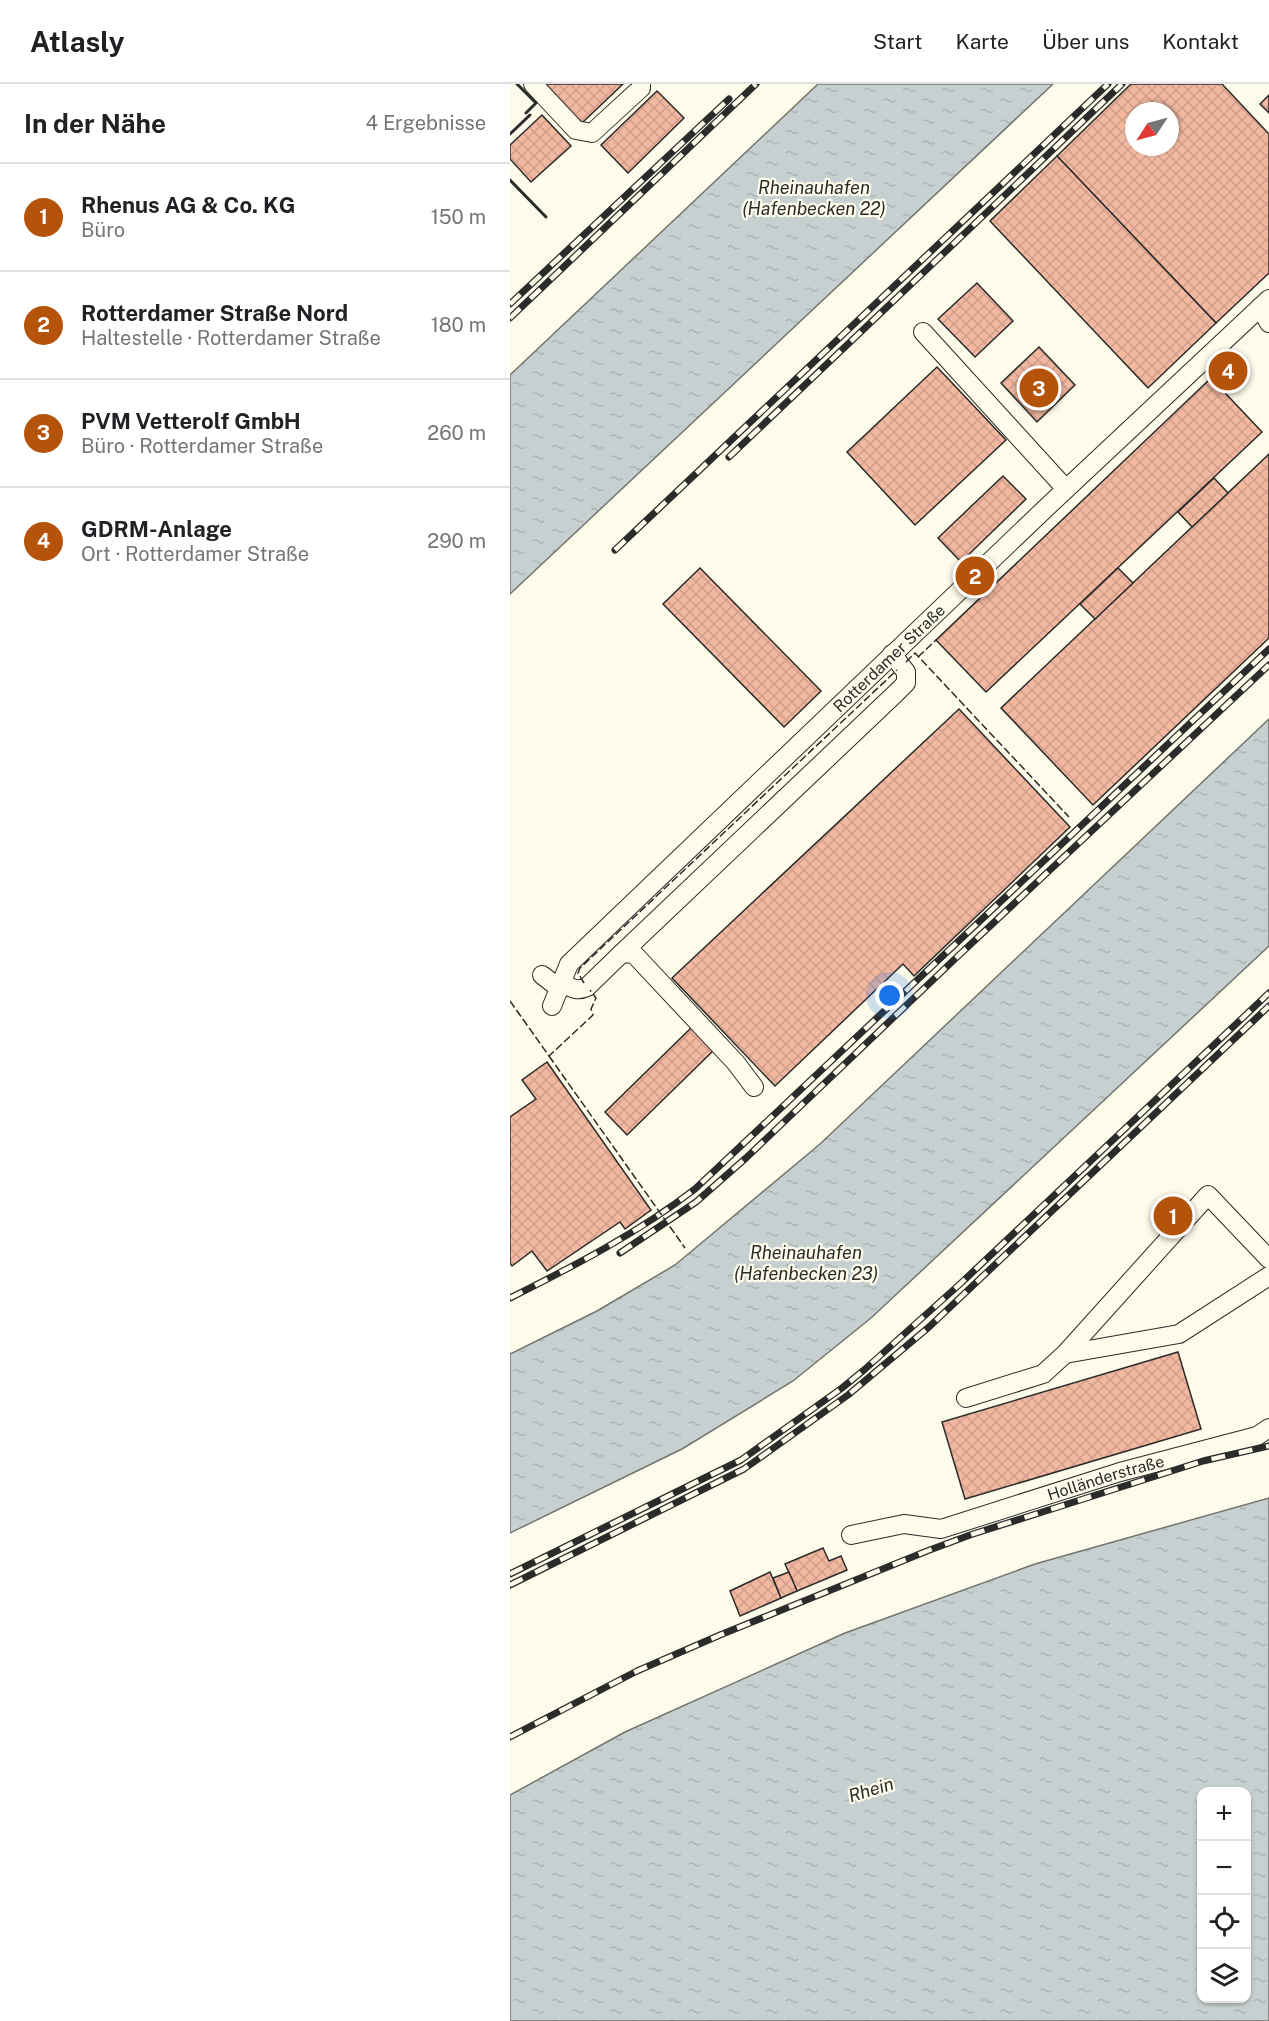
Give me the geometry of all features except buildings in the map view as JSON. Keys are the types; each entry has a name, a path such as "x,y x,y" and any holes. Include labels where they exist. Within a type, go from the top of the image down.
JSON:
{"street":[{"path":"533,84 576,130 592,133 641,88 641,84"},
{"name":"Rotterdamer Straße","path":"558,993 569,964 1066,489 1266,310"},
{"path":"922,332 1066,489"},
{"path":"542,975 558,993 587,987 906,683 906,672 892,654"},
{"path":"622,953 634,954 657,977 736,1063 754,1087"},
{"path":"966,1398 1043,1374 1065,1354 1208,1195 1269,1259"},
{"path":"1065,1354 1179,1334 1269,1276"},
{"name":"Holländerstraße","path":"851,1535 904,1524 941,1529 1120,1472 1257,1436 1269,1428"}],"water":[{"name":"Rheinauhafen (Hafenbecken 22)","path":"818,84 1053,84 510,594 510,375"},
{"name":"Rheinauhafen (Hafenbecken 23)","path":"1269,719 1269,946 871,1318 793,1381 682,1449 510,1533 510,1354 597,1311 675,1265 820,1144"},
{"name":"Rhein","path":"1269,1498 1269,2021 510,2021 510,1795 625,1732 845,1633 1035,1564"}],"railway":[{"path":"510,318 756,84"},
{"path":"615,550 1108,84"},
{"path":"729,457 1122,84"},
{"path":"510,304 729,99"},
{"path":"510,1298 582,1261 628,1234 695,1189 1269,649"},
{"path":"620,1253 696,1202 746,1158 1269,665"},
{"path":"510,1574 741,1460 842,1388 960,1284 1269,993"},
{"path":"510,1585 744,1469 848,1395 929,1327 1269,1006"},
{"path":"510,1737 637,1671 927,1551 970,1535 1203,1461 1269,1446"}],"fence":[{"path":"918,657 936,640"},
{"path":"906,662 915,653 1069,817"},
{"path":"584,983 578,973 580,968 897,670"},
{"path":"510,1001 549,1056 593,1015 591,1009 596,998 590,990"},
{"path":"549,1056 685,1248"}],"wall":[{"path":"517,84 536,103 526,113"},
{"path":"510,134 530,115"},
{"path":"510,180 546,217"}],"place":[{"name":"GDRM-Anlage","path":"1228,371"},
{"name":"PVM Vetterolf GmbH","path":"1039,388"},
{"name":"Rotterdamer Straße Nord","path":"975,576"},
{"name":"Rhenus AG & Co. KG","path":"1173,1216"}]}
